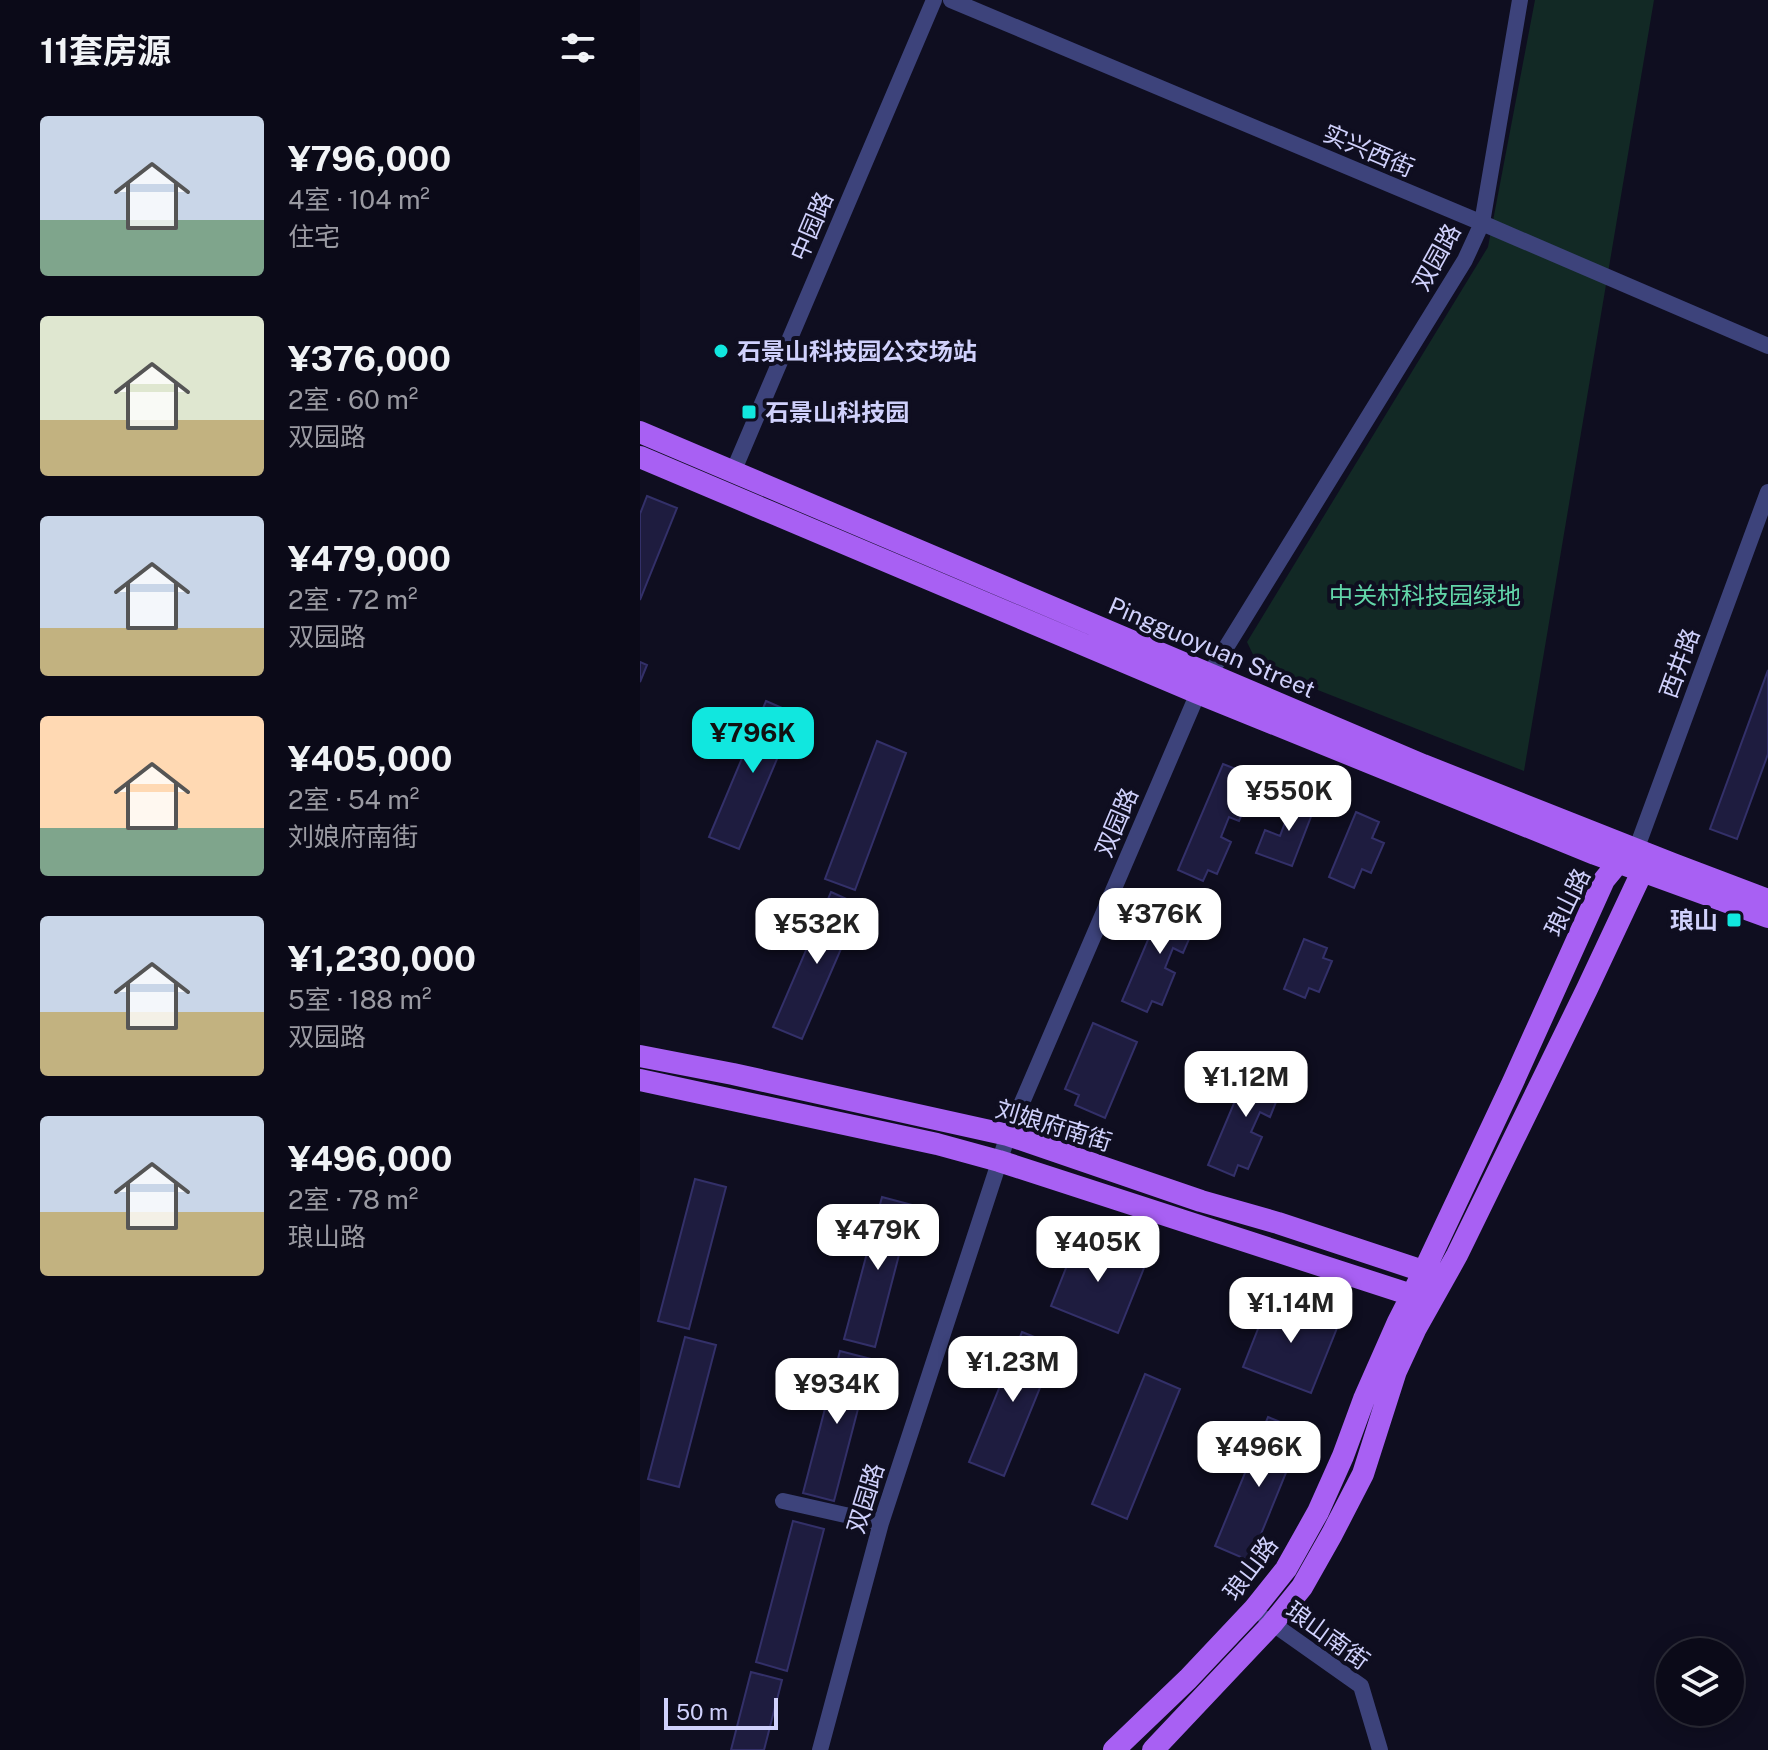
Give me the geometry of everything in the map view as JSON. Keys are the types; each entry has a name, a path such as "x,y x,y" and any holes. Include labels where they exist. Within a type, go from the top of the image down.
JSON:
{"main road":[{"name":"Pingguoyuan Street","path":"640,432 1204,684"},
{"name":"Pingguoyuan Street","path":"640,457 1627,856 1768,900"},
{"name":"Pingguoyuan Street","path":"1627,856 1642,872 1768,917"},
{"name":"琅山路","path":"1114,1750 1188,1679 1254,1609 1286,1569 1318,1512 1364,1399 1434,1274 1513,1082 1604,880 1627,856"},
{"name":"琅山路","path":"1434,1274 1457,1255 1642,872"},
{"name":"刘娘府南街","path":"640,1056 1008,1135 1201,1201 1434,1274"},
{"path":"640,1080 937,1144 999,1161 1421,1298"},
{"name":"琅山路","path":"1153,1750 1272,1624 1302,1587 1363,1474 1421,1298"}],"street":[{"name":"中园路","path":"733,472 934,0"},
{"name":"实兴西街","path":"951,0 1768,346"},
{"name":"双园路","path":"820,1750 881,1523 1008,1135 1204,684 1465,260 1482,223 1520,0"},
{"name":"西井路","path":"1627,856 1768,492"},
{"path":"783,1501 881,1523"},
{"name":"琅山南街","path":"1254,1609 1361,1686 1380,1750"}],"green space":[{"name":"中关村科技园绿地","path":"1535,0 1654,0 1524,771 1259,667 1247,642 1488,247"}],"building":[{"path":"647,496 677,508 640,600 640,514"},
{"path":"640,662 647,665 640,682"},
{"path":"1768,670 1768,754 1737,839 1710,829"},
{"path":"766,701 796,714 739,849 709,837"},
{"path":"877,741 906,753 855,890 825,879"},
{"path":"1223,764 1246,773 1240,787 1252,792 1239,821 1229,817 1221,837 1231,842 1217,874 1208,870 1203,881 1178,870"},
{"path":"1296,793 1317,801 1292,866 1256,853 1265,830 1280,836"},
{"path":"1356,812 1379,822 1372,838 1384,843 1371,873 1362,869 1354,888 1329,877"},
{"path":"831,892 860,905 802,1039 773,1027"},
{"path":"1167,895 1190,905 1184,919 1196,923 1183,953 1173,948 1165,968 1175,973 1162,1005 1152,1001 1147,1012 1122,1001"},
{"path":"1304,939 1327,948 1323,958 1332,961 1319,992 1309,988 1305,998 1284,989"},
{"path":"1093,1023 1137,1042 1105,1118 1075,1105 1079,1095 1065,1089"},
{"path":"1253,1058 1276,1068 1270,1082 1282,1087 1270,1117 1260,1112 1251,1132 1262,1137 1248,1169 1238,1165 1234,1176 1208,1165"},
{"path":"695,1179 726,1187 689,1329 658,1321"},
{"path":"882,1197 912,1205 875,1347 844,1339"},
{"path":"1079,1235 1146,1263 1118,1333 1051,1306"},
{"path":"1271,1296 1339,1323 1311,1393 1243,1367"},
{"path":"1022,1332 1057,1346 1004,1476 969,1462"},
{"path":"685,1337 716,1345 679,1487 648,1479"},
{"path":"840,1351 871,1359 834,1501 803,1493"},
{"path":"1145,1374 1180,1389 1127,1519 1092,1504"},
{"path":"1268,1417 1303,1431 1250,1561 1215,1546"},
{"path":"793,1521 824,1529 787,1671 756,1662"},
{"path":"751,1672 782,1680 764,1750 731,1750"}],"place":[{"name":"石景山科技园公交场站","path":"721,351"},
{"name":"石景山科技园","path":"749,412"},
{"name":"琅山","path":"1734,920"}]}
